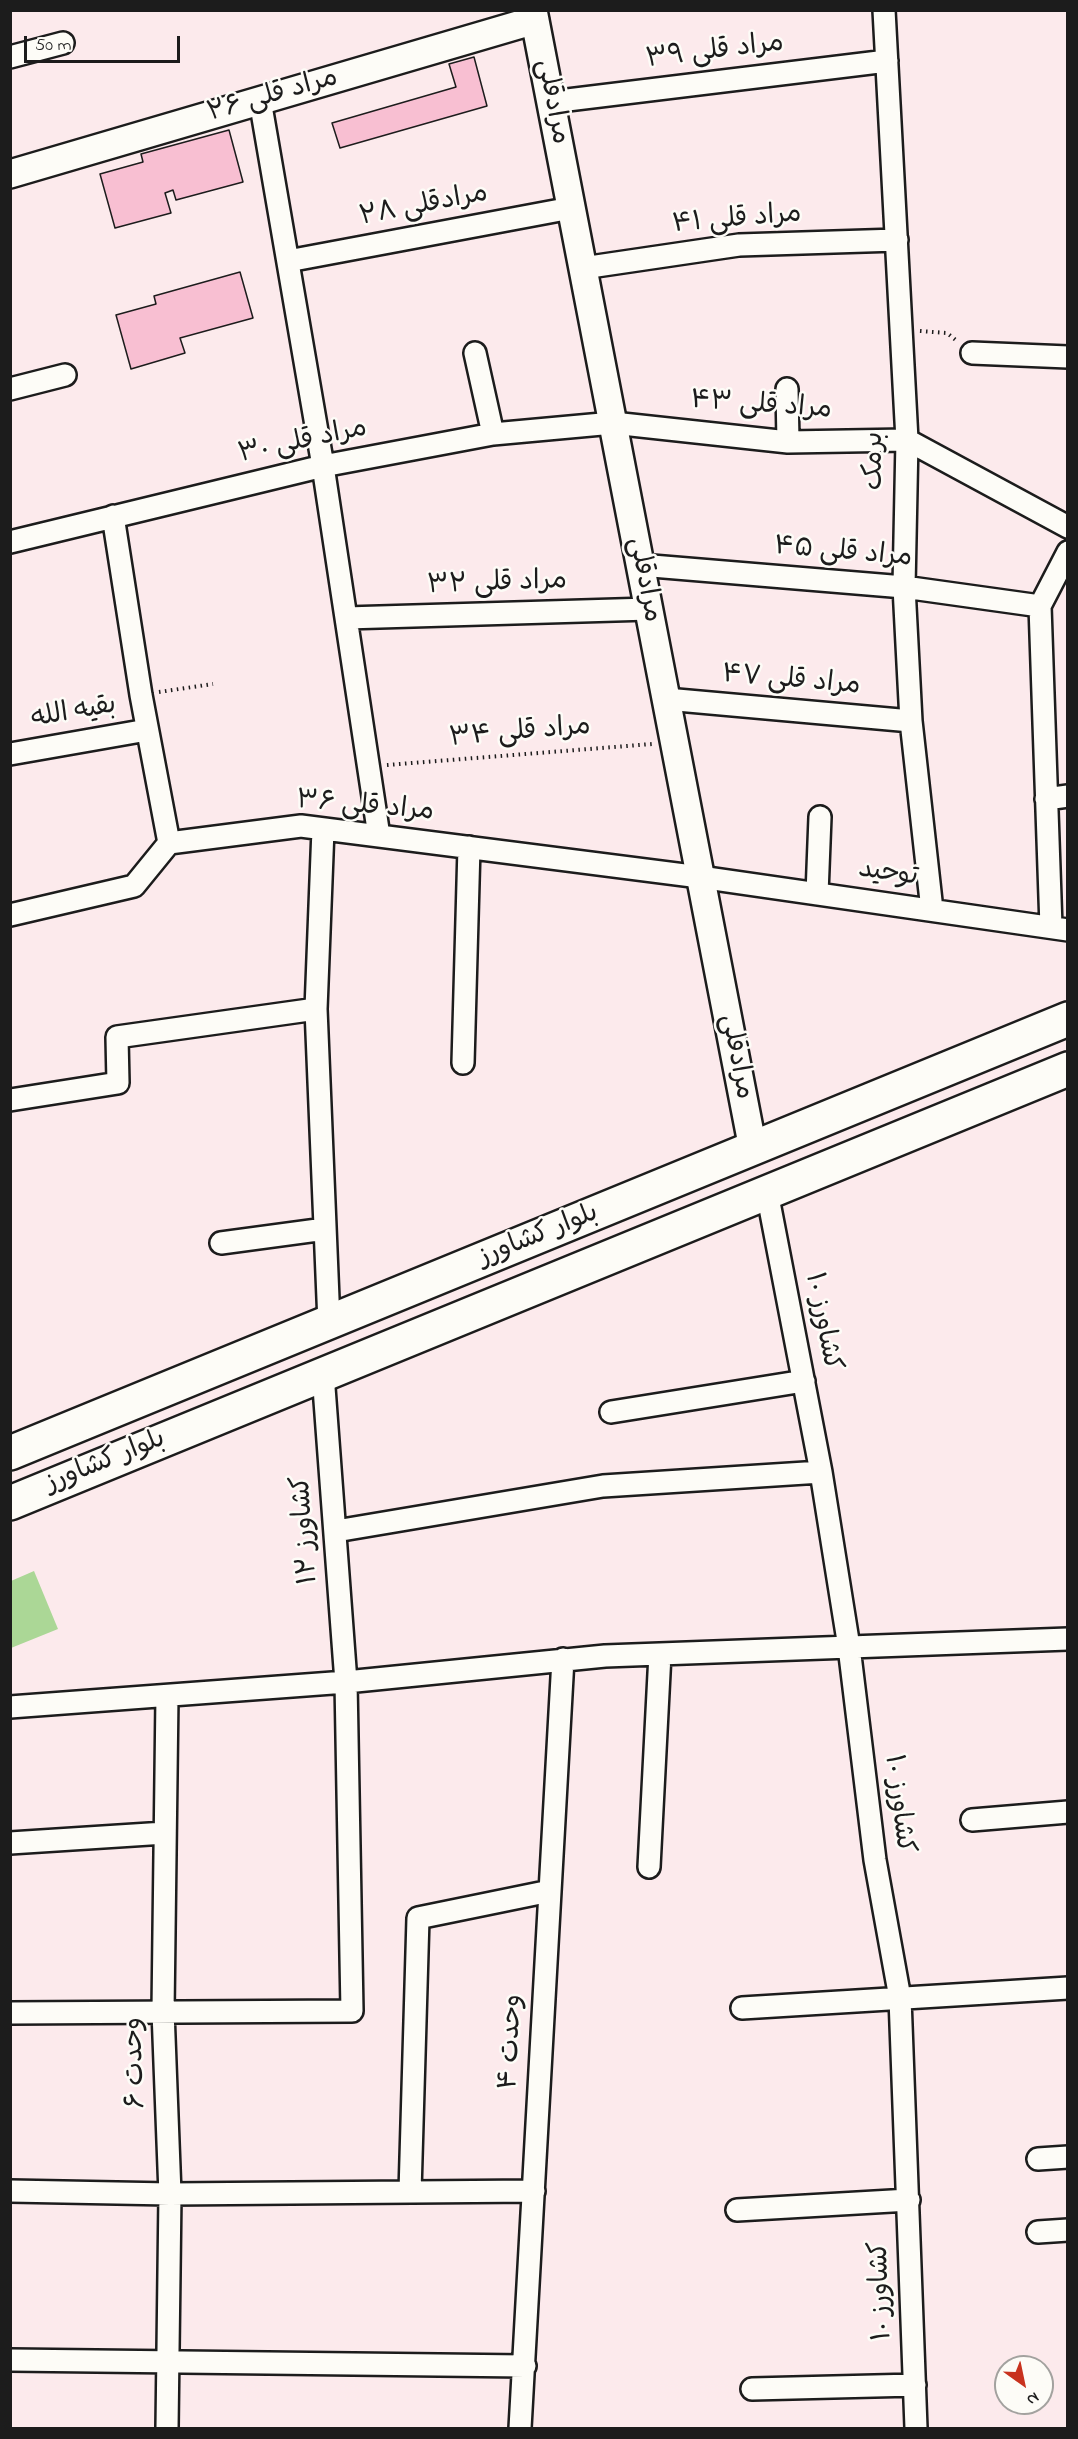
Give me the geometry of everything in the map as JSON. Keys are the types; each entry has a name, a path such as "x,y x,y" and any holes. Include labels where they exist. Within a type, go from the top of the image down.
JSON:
{"main road":[{"name":"بلوار کشاورز","path":"10,1453 1068,1019"},
{"name":"بلوار کشاورز","path":"10,1503 767,1191 1068,1070"},
{"path":"534,1239 551,1280"}],"street":[{"name":"برمک","path":"884,10 907,440 904,587 911,721 932,910"},
{"name":"مراد قلی ۲۶","path":"10,174 534,15"},
{"name":"مرادقلی","path":"534,15 753,1149"},
{"path":"10,57 63,43"},
{"name":"مراد قلی ۳۹","path":"551,102 887,61"},
{"path":"260,100 323,466 379,836"},
{"name":"مرادقلی ۲۸","path":"288,261 572,208"},
{"name":"مراد قلی ۴۱","path":"583,268 739,245 897,240"},
{"path":"476,353 493,434"},
{"path":"972,353 1068,357"},
{"path":"10,389 66,375"},
{"path":"787,389 788,442"},
{"name":"مراد قلی ۳۰","path":"10,542 323,466 493,434 613,423"},
{"name":"مراد قلی ۴۳","path":"613,423 788,442 907,440"},
{"path":"907,440 1068,527"},
{"path":"10,915 134,886 169,843 141,695 113,516"},
{"path":"1059,928 1046,799 1040,606 1068,552"},
{"name":"مراد قلی ۴۵","path":"640,565 904,587 1040,606"},
{"name":"مراد قلی ۳۲","path":"346,618 649,609"},
{"name":"مراد قلی ۴۷","path":"666,699 911,721"},
{"name":"بقیه الله","path":"10,754 147,730"},
{"path":"1046,799 1068,796"},
{"path":"817,894 820,817"},
{"name":"مراد قلی ۳۶","path":"169,843 302,826 700,877"},
{"path":"323,829 316,1009 329,1323"},
{"path":"463,1063 469,847"},
{"name":"توحید","path":"700,877 1059,928"},
{"path":"10,1100 118,1083 117,1038 316,1009"},
{"name":"کشاورز ۱۰","path":"767,1191 821,1472 849,1647 875,1860 900,1998 916,2428"},
{"path":"221,1243 325,1229"},
{"name":"کشاورز ۱۲","path":"163,2012 352,2011 346,1682 323,1374"},
{"path":"611,1412 804,1381"},
{"path":"336,1531 603,1486 821,1472"},
{"path":"10,1707 346,1682 563,1659 1068,1639"},
{"path":"649,1867 660,1654"},
{"name":"وحدت ۴","path":"520,2428 563,1659"},
{"name":"وحدت ۶","path":"166,1696 163,2012 170,2194 167,2428"},
{"path":"972,1820 1068,1812"},
{"path":"10,1843 165,1833"},
{"path":"410,2192 418,1918 550,1891"},
{"path":"742,2008 1068,1988"},
{"path":"10,2013 163,2012"},
{"path":"1038,2159 1068,2157"},
{"path":"10,2191 170,2194 534,2192"},
{"path":"737,2210 909,2200"},
{"path":"1038,2232 1068,2230"},
{"path":"10,2360 525,2366"},
{"path":"752,2389 915,2385"}],"path":[{"path":"901,330 947,333 972,353"},
{"path":"141,695 213,684"},
{"name":"مراد قلی ۳۴","path":"369,766 675,742"}],"green space":[{"path":"34,1571 58,1629 11,1648 11,1581"}],"building":[{"path":"474,57 487,106 340,148 332,123 456,87 449,64"},
{"path":"229,130 243,182 176,200 173,190 165,193 171,213 115,228 100,174 143,162 141,154"},
{"path":"240,272 253,318 180,338 185,353 131,369 116,315 156,304 154,296"}]}
